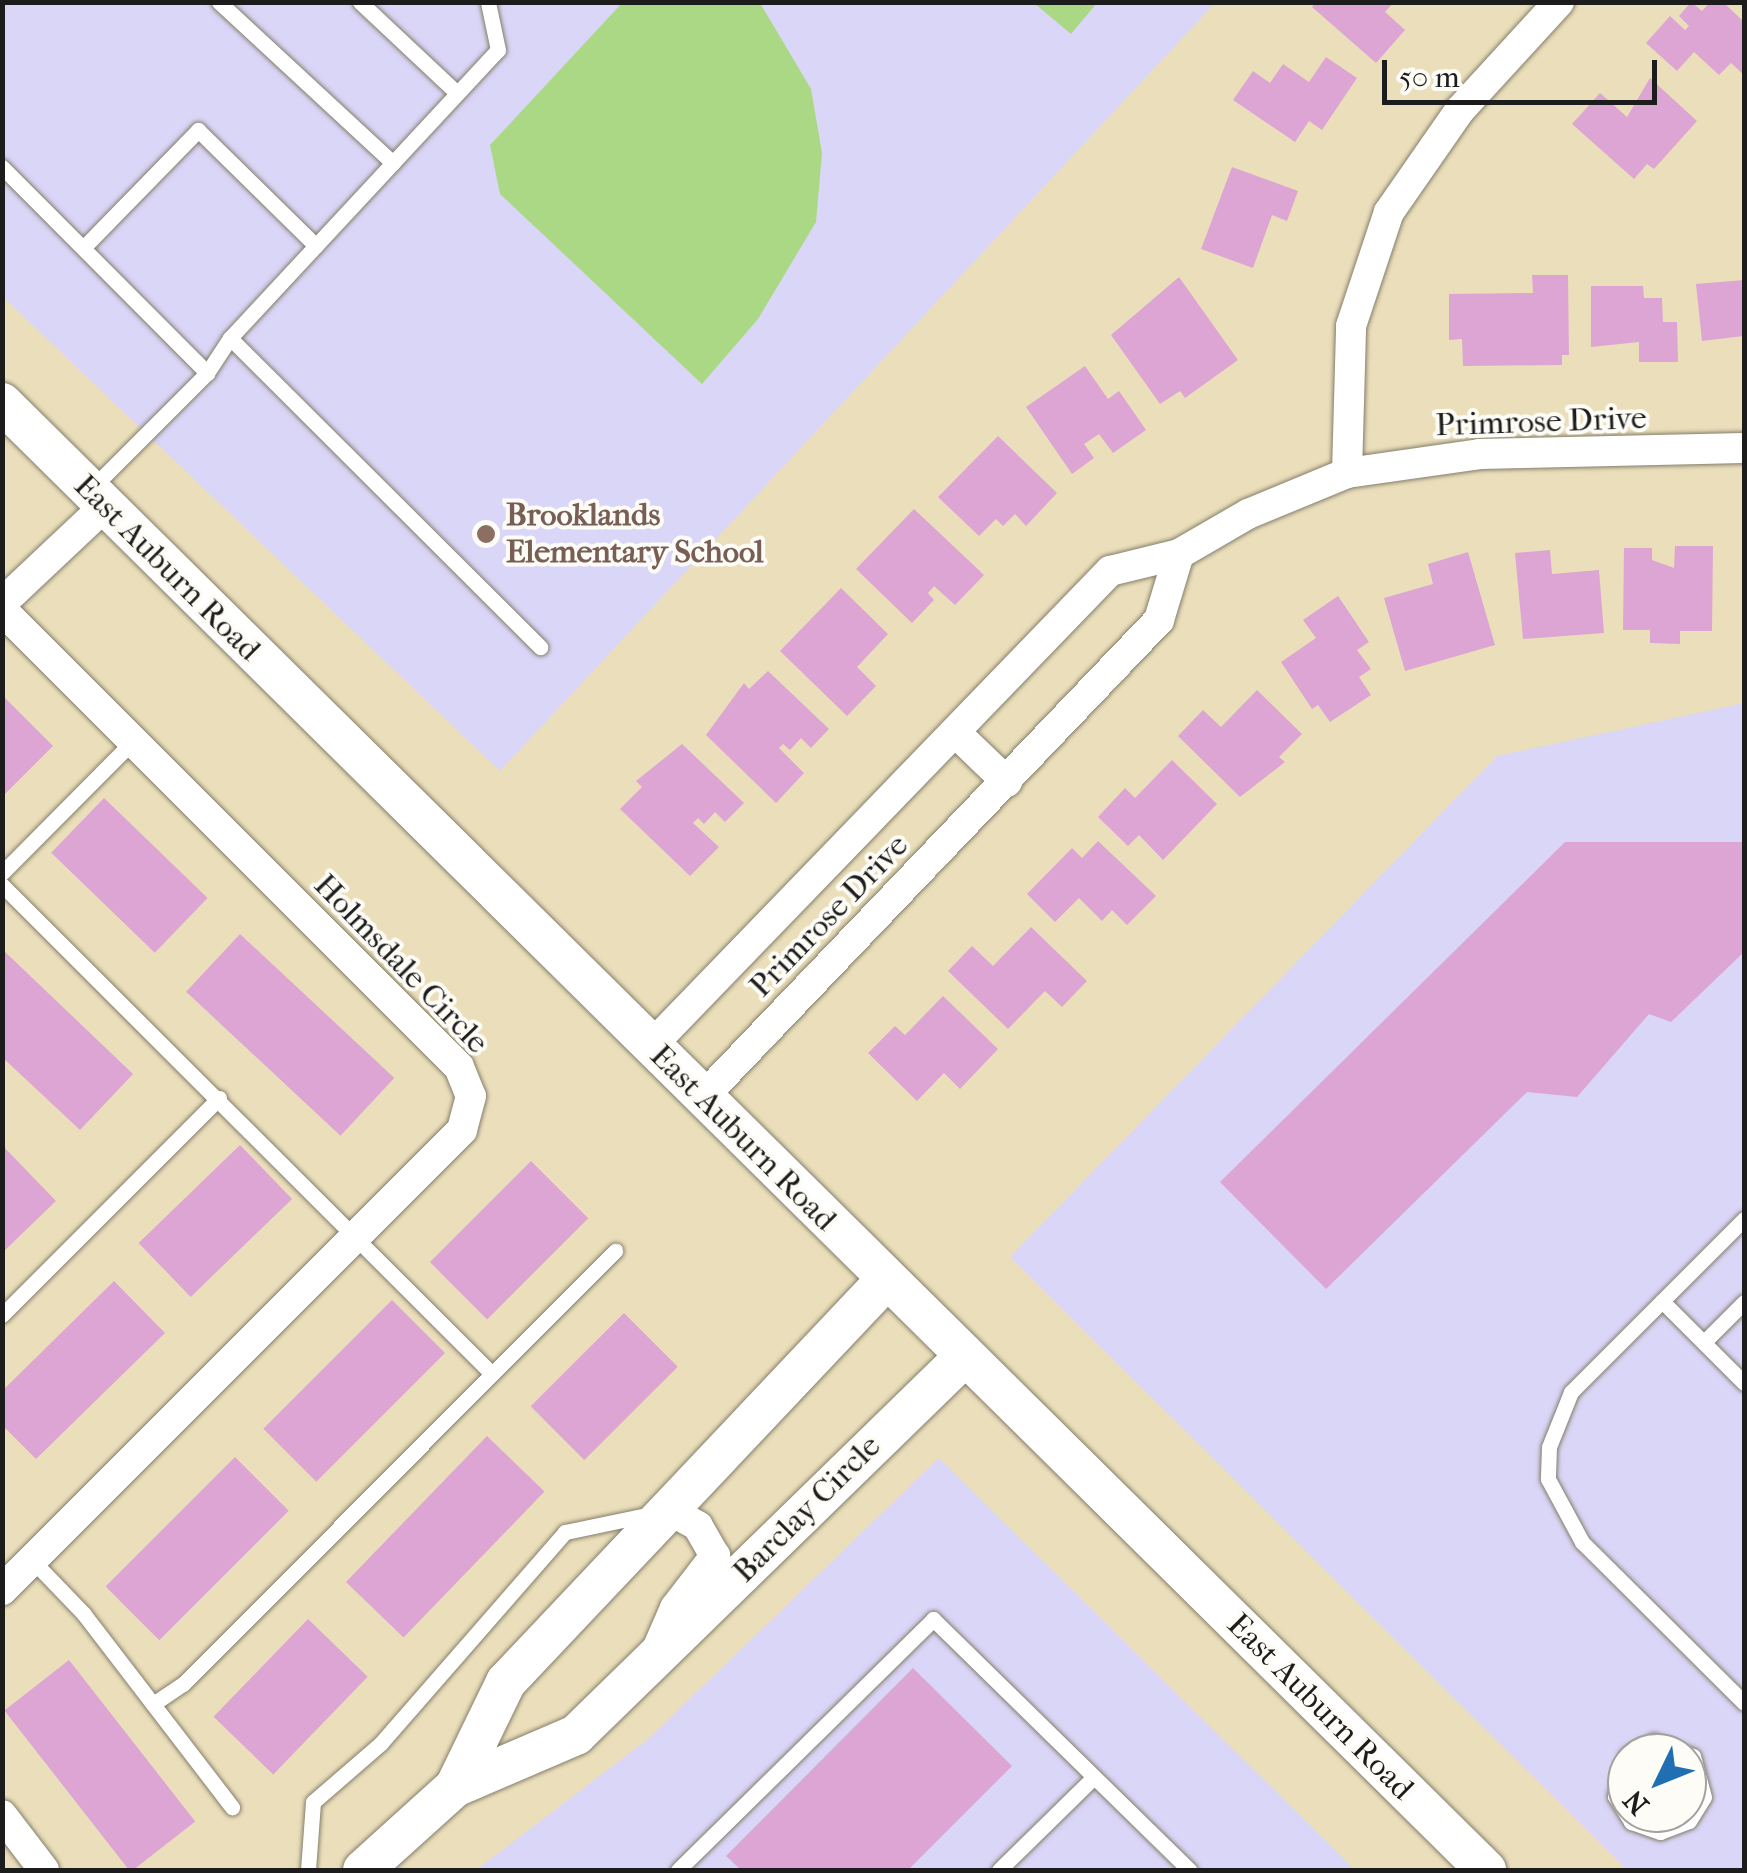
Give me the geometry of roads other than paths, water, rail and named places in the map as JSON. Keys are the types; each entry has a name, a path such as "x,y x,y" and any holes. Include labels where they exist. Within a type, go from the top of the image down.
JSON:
{"main road":[{"name":"East Auburn Road","path":"2,404 1486,1870"},
{"name":"Barclay Circle","path":"455,1787 506,1682 886,1281"},
{"name":"Barclay Circle","path":"363,1870 455,1787 576,1734 965,1356"}],"street":[{"path":"1346,473 1352,326 1389,212 1449,123 1559,2"},
{"name":"Primrose Drive","path":"651,1046 1110,570 1179,554 1248,514 1346,473 1480,454 1744,448"},
{"path":"2,606 97,498"},
{"name":"Primrose Drive","path":"702,1098 1159,620 1179,554"},
{"name":"Holmsdale Circle","path":"2,606 466,1080 471,1096 462,1130 2,1590"},
{"path":"955,732 1007,782"},
{"name":"Barclay Circle","path":"650,1663 675,1608 716,1556 698,1526 670,1510"},
{"path":"2,1815 44,1870"}],"lane":[{"path":"220,2 392,163"},
{"path":"360,2 457,94"},
{"path":"97,498 207,373 230,338 498,50 488,2"},
{"path":"83,248 198,130 316,246"},
{"path":"2,167 207,373"},
{"path":"230,338 540,647"},
{"path":"2,872 132,742"},
{"path":"2,885 492,1374"},
{"path":"2,1315 218,1098"},
{"path":"1744,1220 1571,1392 1549,1447 1548,1479 1582,1542 1744,1704"},
{"path":"153,1704 183,1684 615,1251"},
{"path":"1662,1301 1744,1383"},
{"path":"1704,1342 1744,1302"},
{"path":"308,1870 313,1802 381,1744 565,1532 670,1510"},
{"path":"32,1560 83,1612 232,1807"},
{"path":"678,1870 933,1619 1189,1870"},
{"path":"1654,1741 1693,1756 1704,1797 1689,1821 1660,1832 1631,1822 1614,1781 1628,1754 1654,1741"},
{"path":"999,1870 1094,1777"}],"place":[{"name":"Brooklands Elementary School","path":"486,534"}]}
